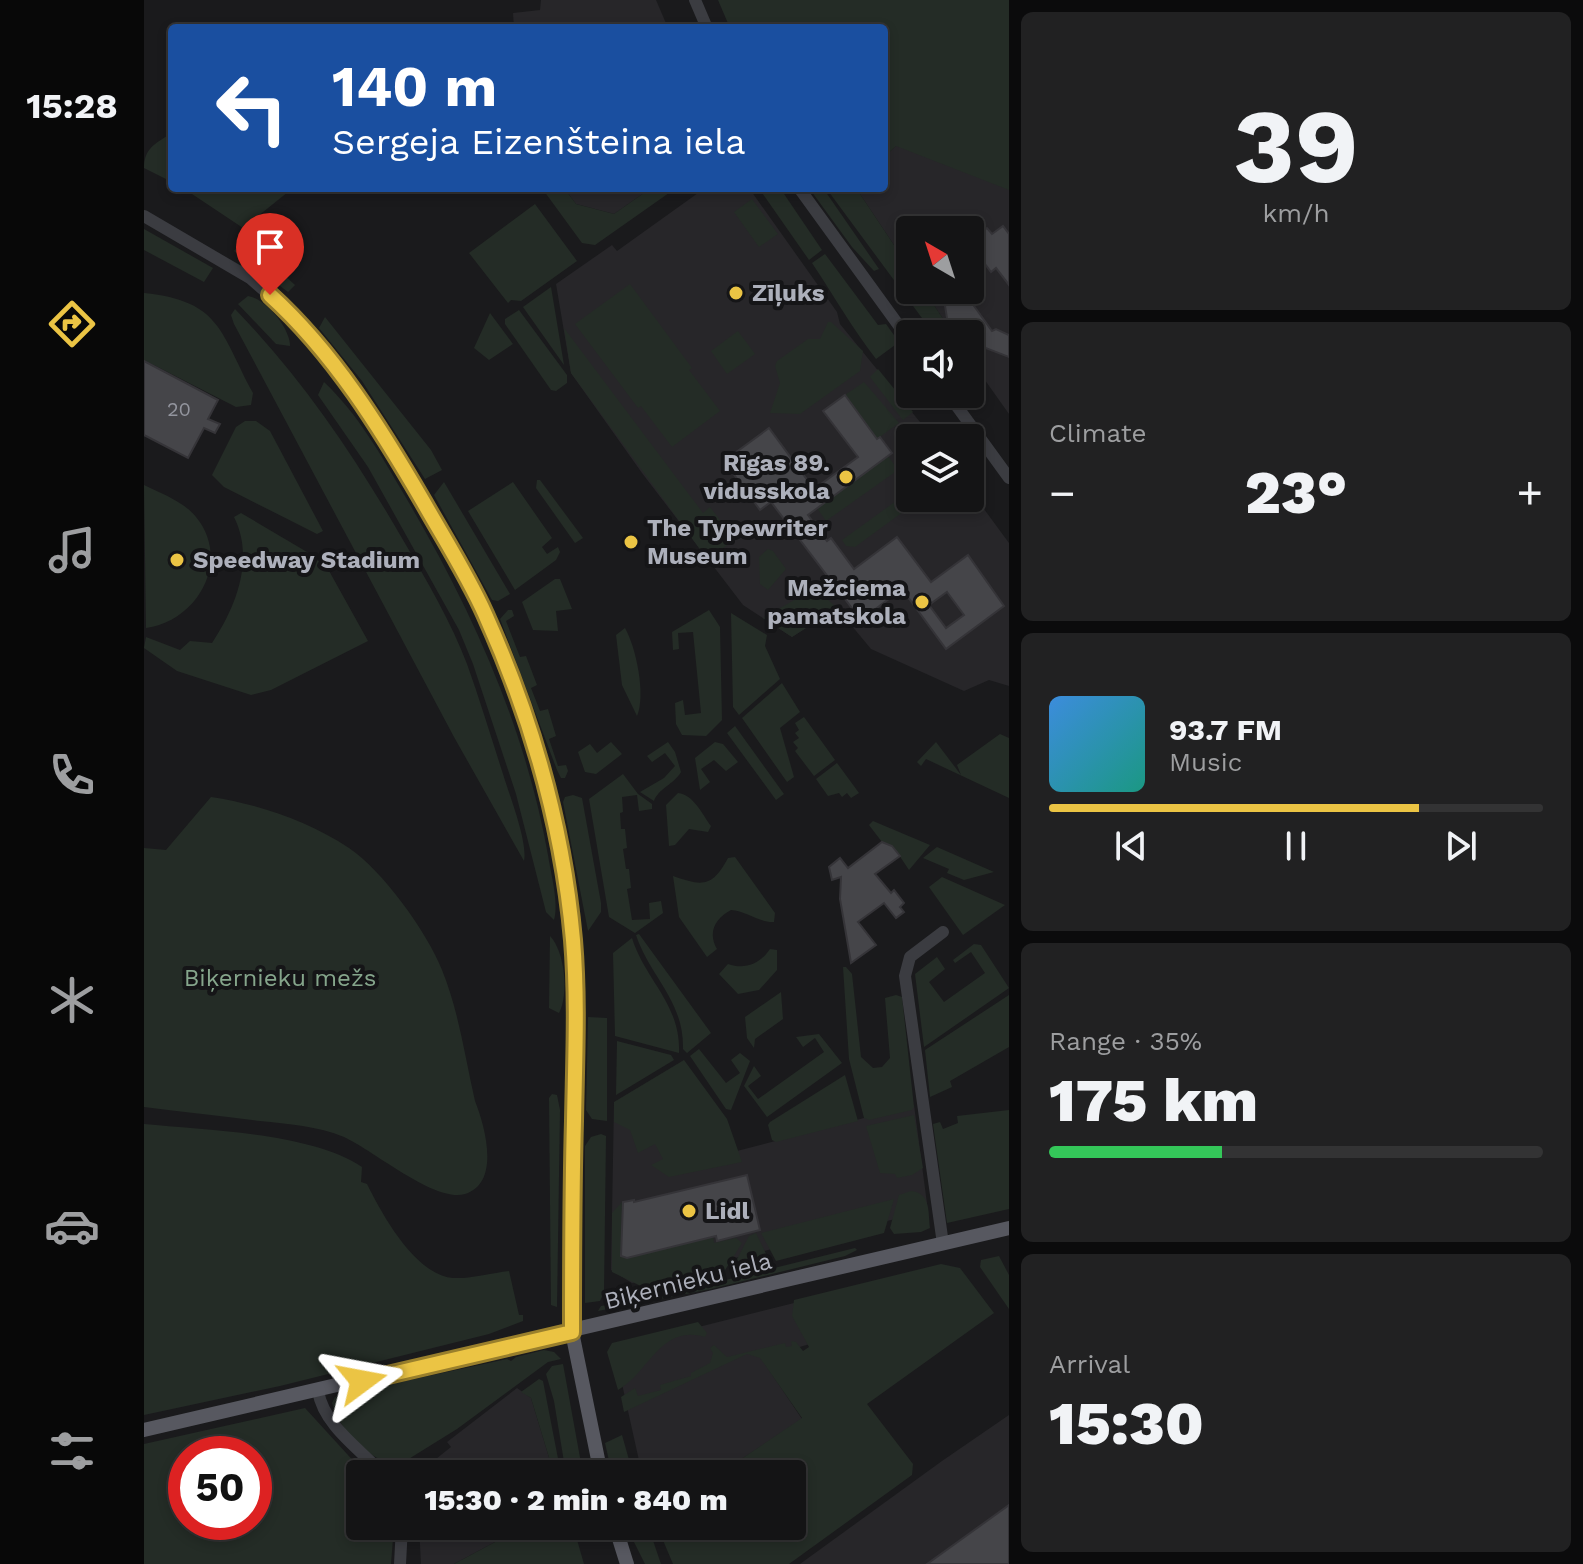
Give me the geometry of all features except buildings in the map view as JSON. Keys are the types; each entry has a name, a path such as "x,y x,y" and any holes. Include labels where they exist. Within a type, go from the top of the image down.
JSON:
{"main road":[{"name":"Biķernieku iela","path":"144,1430 1009,1228"},
{"path":"572,1332 598,1460"},
{"path":"619,1540 627,1564"}],"street":[{"path":"695,0 705,24"},
{"path":"802,192 896,322"},
{"path":"144,216 250,278 281,305 329,359 391,449 442,533 478,600 502,656 548,794 573,940 576,1015 572,1332"},
{"path":"958,408 1009,478"},
{"path":"943,932 910,957 905,976 943,1244"},
{"path":"318,1391 322,1406 332,1422 369,1460"},
{"path":"400,1564 401,1540"}],"shaded area":[{"path":"541,0 656,0 666,24 514,24 513,13 540,10"},
{"path":"915,128 1009,175 1009,414 984,379 984,320 944,320 933,304 984,304 984,216 896,216 896,248 859,192 888,192 888,153"},
{"path":"567,192 645,192 614,214 576,204"},
{"path":"699,192 752,192 837,312 840,324 896,393 896,408 909,408 922,424 896,424 896,512 984,512 984,509 1009,543 1009,686 989,680 964,691 871,649 837,608 792,637 743,605 642,473 571,373 556,284 612,245 617,251"},
{"path":"632,1098 675,1167 914,1105 928,1211 632,1283 611,1270 614,1103"},
{"path":"798,1302 817,1342 761,1358 802,1419 740,1460 639,1460 622,1384 659,1337"},
{"path":"517,1388 531,1398 550,1460 435,1460 451,1447 447,1442"},
{"path":"1009,1415 1009,1564 800,1564 942,1461"},
{"path":"420,1540 499,1540 454,1564 421,1564"}],"green space":[{"path":"718,0 1009,0 1009,190 896,146 888,153 888,24 728,24"},
{"path":"168,136 168,180 144,168 146,156 156,143"},
{"path":"189,192 288,192 243,228"},
{"path":"545,192 567,192 576,204 614,214 645,192 670,192 595,245 582,243"},
{"path":"761,192 783,192 822,250 809,260"},
{"path":"812,192 826,192 879,269 874,271 852,247"},
{"path":"829,192 859,192 896,248 896,283"},
{"path":"752,199 778,234 759,247 734,212"},
{"path":"535,204 577,261 521,301 511,300 508,303 469,253"},
{"path":"144,229 213,268 204,282 144,250"},
{"path":"244,238 295,285 288,292 234,251"},
{"path":"825,254 878,325 886,324 896,338 895,345 876,359 812,263"},
{"path":"630,284 720,411 672,447 641,406 638,408 575,324"},
{"path":"551,287 564,365 523,307"},
{"path":"144,293 189,303 215,323 253,393 251,405 236,407 144,360"},
{"path":"248,296 276,315 286,331 290,346 276,344 238,304"},
{"path":"912,304 933,304 944,320 923,320"},
{"path":"235,309 307,392 349,452 439,603 461,648 476,691 517,818 524,861 454,737 234,324 231,315"},
{"path":"519,310 567,375 567,383 556,391 551,390 505,324 505,319"},
{"path":"490,313 513,344 489,360 474,348"},
{"path":"325,317 431,450 442,470 425,479 362,381 319,328"},
{"path":"828,322 863,351 860,371 800,414 770,413 780,383 775,366 777,361 808,339 820,339"},
{"path":"564,328 703,513 710,507 735,540 707,559 571,373"},
{"path":"738,331 755,354 727,374 711,351"},
{"path":"878,369 896,391 896,408 910,408 913,412 903,420 870,377"},
{"path":"324,382 378,450 452,581 493,669 538,807 554,888 554,920 546,912 516,794 459,630 368,467 318,395"},
{"path":"864,382 899,423 874,441 872,432 845,395"},
{"path":"245,421 256,421 270,431 323,531 317,534 224,487 212,475 236,427"},
{"path":"888,456 896,467 896,471 826,521 817,508"},
{"path":"537,480 583,538 575,543 536,488"},
{"path":"444,482 510,594 498,601 492,600 434,495"},
{"path":"513,482 552,538 542,547 547,554 558,547 560,552 556,560 515,590 468,511"},
{"name":"Speedway Stadium","path":"144,485 191,511 206,534 211,552 204,586 194,601 164,623 146,628"},
{"path":"896,501 896,512 903,512 855,547 846,546 842,540"},
{"path":"241,513 307,552 328,569 368,641 271,690 251,695 177,671 144,648 146,637 180,650 190,641 212,643 229,614 240,582 243,549 234,517"},
{"path":"768,549 786,569 768,590 760,584 759,557"},
{"path":"555,579 560,579 572,609 556,611 558,631 533,630 522,602"},
{"path":"815,588 837,608 792,637 763,618"},
{"path":"512,610 514,616 506,621 520,657 526,656 537,685 531,688 540,711 548,709 556,736 549,739 558,766 566,765 568,771 565,778 561,778 557,770 500,619"},
{"path":"709,610 720,627 722,720 706,736 682,735 676,724 675,703 683,700 685,715 701,713 693,632 678,633 679,649 673,650 672,632"},
{"path":"731,613 767,635 765,646 780,679 739,715 733,707"},
{"path":"625,628 638,671 640,707 637,716 622,685 616,635"},
{"path":"782,683 800,712 780,728 794,777 787,782 742,718"},
{"path":"804,717 835,760 814,776 795,751 798,748 793,742 799,738 795,733 799,730 795,723"},
{"path":"735,726 784,794 776,800 727,733"},
{"path":"1000,734 1009,738 1009,798 926,759 921,766 917,762 936,742 961,775 957,765"},
{"path":"611,742 622,754 596,774 585,772 578,752 590,744 597,753"},
{"path":"668,742 675,752 681,772 654,801 640,792 664,778 675,766 665,753 652,762 647,756"},
{"path":"715,742 723,744 738,762 726,771 714,760 701,769 710,782 700,790 695,758"},
{"path":"837,763 859,793 851,798 847,793 842,797 839,793 828,796 816,779"},
{"path":"623,774 638,794 652,804 652,809 639,811 637,795 622,797 621,829 625,829 627,848 623,849 626,869 629,869 631,888 627,889 632,920 650,919 649,903 661,901 663,913 635,933 609,917 589,799"},
{"path":"678,793 693,801 711,826 708,832 689,829 675,845 669,846 666,805"},
{"path":"573,795 582,798 601,903 601,912 588,931 563,802 565,797"},
{"name":"Biķernieku mežs","path":"211,797 282,815 333,838 376,871 415,921 435,955 448,986 483,1125 487,1166 476,1188 465,1194 452,1195 438,1191 344,1137 324,1130 144,1107 144,848 166,850"},
{"path":"873,821 930,845 909,870 893,846 882,842 869,825"},
{"path":"937,847 994,872 964,880 947,873 949,869 923,858"},
{"path":"735,857 775,913 774,922 731,910 715,926 713,937 717,949 707,957 679,917 673,876 705,882 717,875 728,858"},
{"path":"942,877 1005,905 963,935 929,887"},
{"path":"639,934 711,1033 687,1053 683,1049 678,1016 642,950 636,935"},
{"path":"550,936 559,952 564,973 564,995 559,1013 549,1008"},
{"path":"632,938 674,1020 679,1053 615,1036 613,953"},
{"path":"974,944 981,945 1009,988 924,1047 915,974 937,957 945,969 929,982 944,1002 985,973 971,952 955,963 953,960"},
{"path":"770,949 777,950 777,970 759,990 738,994 719,974 728,964 746,966 757,962"},
{"path":"843,967 852,974 861,1057 873,1068 882,1067 890,1058 885,998 902,997 912,1110 869,1120 864,1118 849,1059"},
{"path":"781,992 783,1019 755,1039 754,1048 747,1038 745,1017"},
{"path":"1009,995 1009,1047 950,1081 952,1087 930,1097 925,1050"},
{"path":"588,1017 607,1018 607,1121 592,1119 586,1110"},
{"path":"819,1034 842,1063 767,1117 744,1086 754,1066 761,1076 748,1086 758,1099 824,1052 815,1038 803,1047 796,1037"},
{"path":"617,1041 671,1055 674,1060 616,1095"},
{"path":"699,1049 726,1083 740,1073 731,1060 740,1053 750,1061 731,1110 726,1109 690,1056"},
{"path":"684,1060 727,1119 742,1162 669,1177 651,1165 663,1159 655,1144 638,1153 630,1130 614,1122 614,1102"},
{"path":"845,1075 858,1121 776,1142 772,1140 770,1122"},
{"path":"552,1094 557,1095 560,1110 557,1307 551,1305 549,1098"},
{"path":"1009,1110 1009,1209 947,1223 933,1124 940,1122 943,1129 958,1123 957,1116"},
{"path":"914,1115 923,1168 912,1175 897,1178 895,1174 880,1173 866,1126"},
{"path":"144,1124 258,1135 316,1147 341,1156 362,1167 361,1182 367,1184 401,1241 426,1266 453,1278 509,1271 523,1321 489,1334 280,1386 144,1415"},
{"path":"606,1136 604,1292 600,1301 585,1303 585,1146 591,1137"},
{"path":"911,1191 925,1199 930,1228 921,1232 894,1234 890,1228 899,1195"},
{"path":"894,1199 884,1233 776,1261 761,1233"},
{"path":"622,1202 621,1255 627,1258 713,1237 714,1243 736,1238 742,1243 722,1275 651,1291 612,1272 612,1213"},
{"path":"756,1233 770,1262 734,1272 733,1267 749,1236"},
{"path":"855,1248 857,1250 845,1256 711,1289 598,1311 601,1306 669,1294"},
{"path":"999,1256 1009,1275 1009,1309 980,1267 981,1260"},
{"path":"941,1264 960,1268 994,1313 867,1404 913,1464 912,1475 789,1564 673,1564 663,1540 806,1540 806,1460 740,1460 802,1418 760,1358 747,1354 624,1412 621,1397 635,1388 638,1396 661,1390 660,1385 691,1376 691,1373 710,1363 713,1353 710,1348 714,1345 727,1357 785,1343 786,1347 792,1346 791,1341 796,1342 803,1351 809,1347 792,1316 794,1300"},
{"path":"698,1322 707,1333 705,1337 677,1337 656,1352 618,1390 607,1352 612,1343"},
{"path":"544,1350 554,1352 561,1359 548,1362 457,1429 407,1460 382,1460 367,1452 341,1424 332,1403 335,1397 345,1394 507,1359 511,1361"},
{"path":"563,1364 580,1460 564,1460 546,1374 552,1366"},
{"path":"539,1379 543,1381 558,1460 550,1460 531,1398 521,1392"},
{"path":"305,1408 353,1460 346,1460 346,1540 393,1540 391,1564 144,1564 144,1444 168,1439 168,1540 272,1540 272,1436 180,1436"},
{"path":"622,1435 629,1460 609,1460 605,1443"},
{"path":"499,1540 577,1540 584,1564 454,1564"},
{"path":"633,1540 653,1540 661,1564 645,1564"}],"place":[{"name":"Zīļuks","path":"736,293"},
{"name":"Rīgas 89. vidusskola","path":"846,477"},
{"name":"The Typewriter Museum","path":"631,542"},
{"name":"Speedway Stadium","path":"177,560"},
{"name":"Mežciema pamatskola","path":"922,602"},
{"name":"Lidl","path":"689,1211"}],"route":[{"path":"270,295 329,359 367,413 465,574 485,614 528,728 548,794 573,940 576,1015 572,1332 362,1381"}]}
